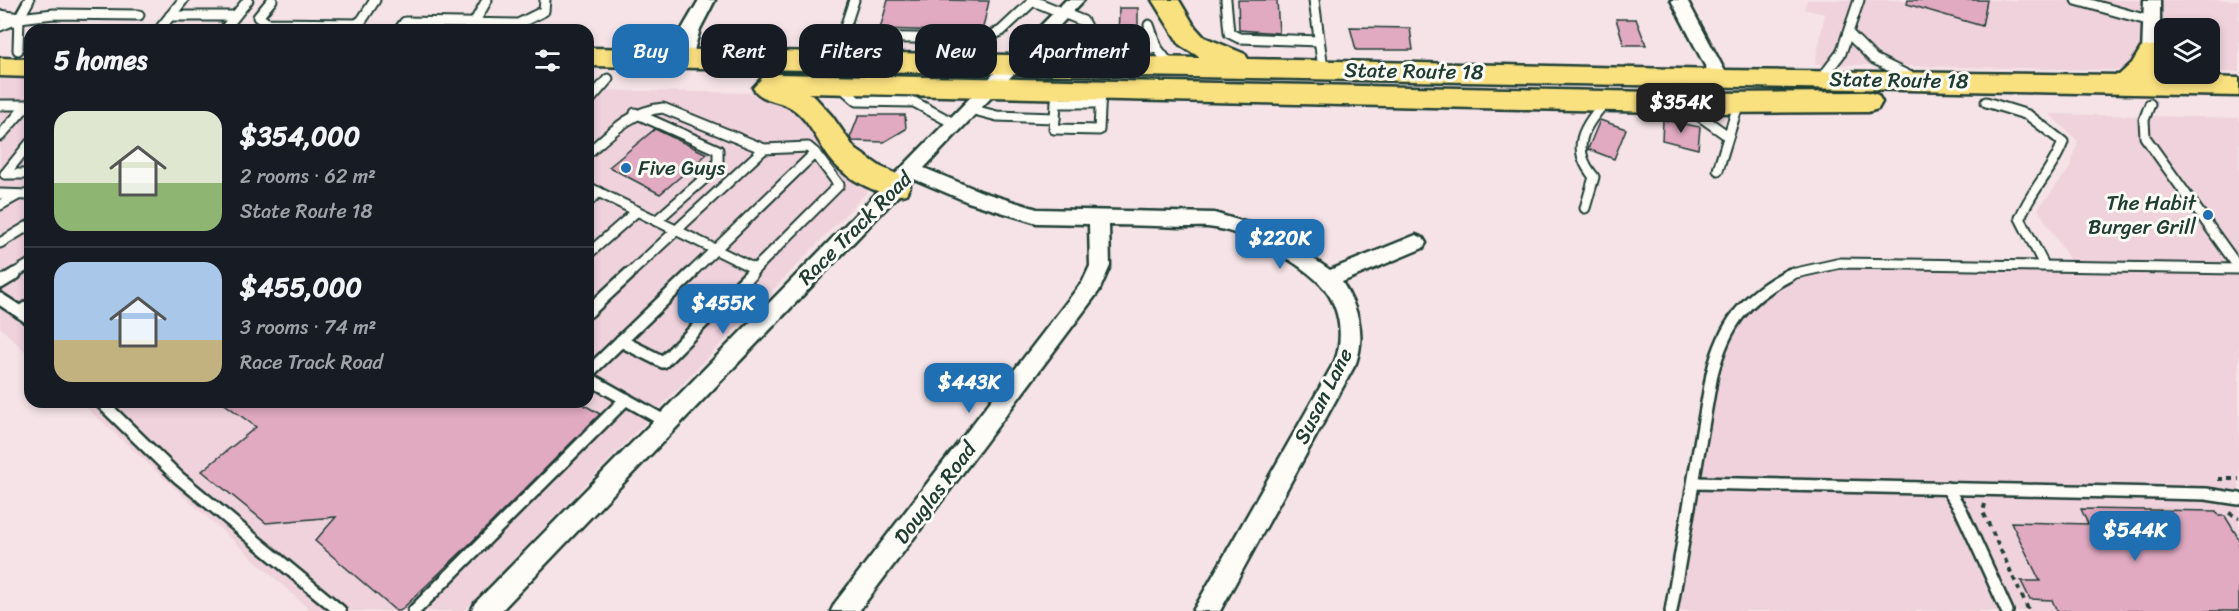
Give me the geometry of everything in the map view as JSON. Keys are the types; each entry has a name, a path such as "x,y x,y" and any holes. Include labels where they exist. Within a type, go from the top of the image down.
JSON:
{"highway":[{"path":"1165,0 1176,15 1185,34 1198,46 1257,68"},
{"name":"State Route 18","path":"594,57 612,57"},
{"name":"State Route 18","path":"1150,57 1257,68 1720,79 2126,84 2154,82"},
{"name":"State Route 18","path":"689,58 799,67"},
{"path":"2126,84 2143,69 2154,63"},
{"name":"State Route 18","path":"598,79 751,82 799,76"},
{"name":"State Route 18","path":"867,78 924,94 990,87 1057,96 2150,104 2235,93"},
{"path":"751,82 803,102 822,123 844,156 870,175 904,178"},
{"name":"State Route 18","path":"2199,84 2235,93"}],"street":[{"path":"689,36 706,0"},
{"path":"1679,0 1720,79"},
{"path":"2152,0 2151,21 2154,38"},
{"name":"Race Track Road","path":"1051,24 1069,6"},
{"name":"Race Track Road","path":"484,611 1009,67"},
{"name":"Susan Lane","path":"904,178 975,196 1037,216 1214,220 1237,225 1276,244 1315,269 1333,285 1346,310 1351,344 1345,363 1206,611"},
{"name":"Douglas Road","path":"844,611 1092,285 1100,266 1099,218"},
{"path":"1327,280 1416,243"}],"lane":[{"path":"12,60 19,18 29,0"},
{"path":"164,24 183,0"},
{"path":"229,24 248,0"},
{"path":"272,0 258,18 267,22 302,24"},
{"path":"356,24 375,0"},
{"path":"476,24 488,0"},
{"path":"518,24 544,11 545,0"},
{"path":"850,24 854,0"},
{"path":"997,35 1032,0 1069,6 1084,24"},
{"path":"1226,0 1229,33 1239,38 1319,41"},
{"path":"1314,0 1323,69"},
{"path":"1821,79 1832,71 1850,35 1858,0"},
{"path":"2076,0 2151,21"},
{"path":"0,15 19,18 54,14 139,15"},
{"path":"170,16 235,16"},
{"path":"0,26 19,18"},
{"path":"404,24 405,22 440,24"},
{"path":"1150,27 1164,57"},
{"path":"1850,35 1874,59 1918,80"},
{"path":"924,94 963,116 1055,118"},
{"path":"1057,96 1054,129 1099,130 1100,96"},
{"path":"1586,208 1594,177 1584,165 1579,146 1593,116 1607,100"},
{"path":"1680,102 1728,136"},
{"path":"1718,170 1739,102"},
{"path":"1986,102 2020,110 2042,122 2063,142 2059,156 2025,200 2020,218 2044,265"},
{"path":"2150,104 2142,127 2145,136 2239,269"},
{"path":"0,105 24,105"},
{"path":"594,148 635,113 647,108 663,108 764,149 808,147 839,185 663,362 621,341"},
{"path":"0,136 24,110"},
{"path":"635,113 718,150 718,161 713,171 656,221"},
{"path":"594,306 764,149"},
{"path":"24,150 5,174 24,174"},
{"path":"594,369 815,153"},
{"path":"594,190 755,269"},
{"path":"594,197 599,192"},
{"path":"0,194 24,195"},
{"path":"0,205 18,195"},
{"path":"594,249 637,211"},
{"path":"0,243 24,229"},
{"path":"1671,611 1712,374 1719,346 1731,323 1748,303 1774,283 1789,274 1853,262 2239,269"},
{"path":"0,284 24,268"},
{"path":"0,298 24,315"},
{"path":"20,312 24,309"},
{"path":"594,379 666,422"},
{"path":"414,611 626,399"},
{"path":"107,408 178,477 340,611"},
{"path":"1694,483 2206,494 2239,499"},
{"path":"1947,488 1962,510 2007,611"}],"path":[{"path":"1997,504 1986,503 1983,512 2029,611"},
{"path":"2219,509 2239,518"}],"shaded area":[{"path":"1807,0 2239,0 2239,72 2220,72 2220,18 2154,18 2154,71 1815,64 1825,14 1804,9"},
{"path":"0,79 24,79 24,350 0,327"},
{"path":"594,90 755,93 782,100 806,119 868,180 867,192 464,611 311,611 87,408 594,408"},
{"path":"2049,114 2239,118 2239,611 1671,611 1712,374 1731,323 1789,274 1841,263 2072,264 2038,209 2070,168 2078,141"}],"building":[{"path":"888,0 989,1 984,24 915,24 915,30 903,30 903,24 881,24"},
{"path":"1238,0 1277,0 1279,33 1239,30"},
{"path":"1908,0 1987,0 1982,26 1907,4"},
{"path":"1119,8 1138,8 1138,24 1119,24"},
{"path":"1616,19 1636,19 1646,45 1624,45"},
{"path":"1350,27 1410,28 1413,50 1356,50"},
{"path":"859,115 905,115 906,129 884,142 852,141 850,138"},
{"path":"1600,120 1626,129 1614,159 1588,149"},
{"path":"1663,120 1700,127 1698,149 1662,140"},
{"path":"655,129 707,154 660,194 609,167"},
{"path":"230,408 590,408 600,414 400,611 396,611 315,541 336,517 266,523 202,471 256,427"},
{"path":"2081,509 2216,511 2219,516 2225,516 2239,539 2239,611 2057,611 2052,600 2030,599 2021,581 2040,581 2011,522 2088,524"}],"place":[{"name":"Five Guys","path":"626,168"},
{"name":"The Habit Burger Grill","path":"2208,215"}]}
